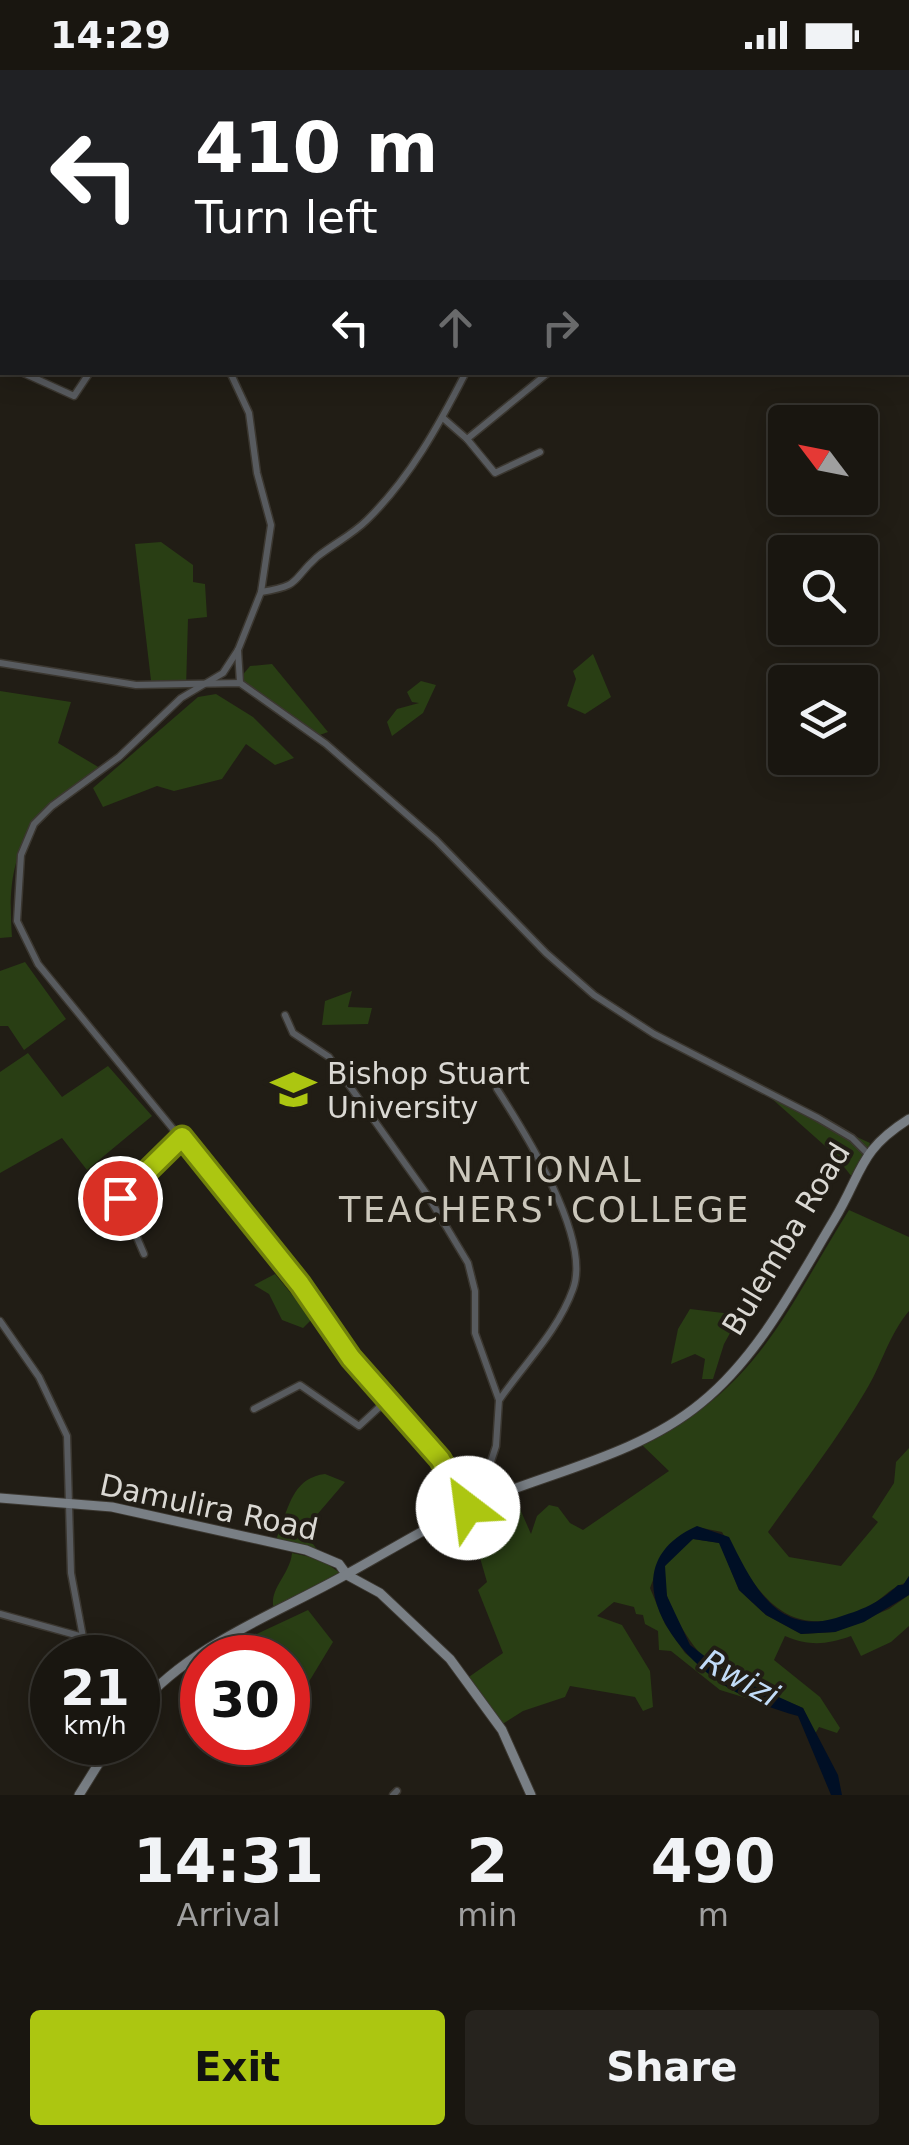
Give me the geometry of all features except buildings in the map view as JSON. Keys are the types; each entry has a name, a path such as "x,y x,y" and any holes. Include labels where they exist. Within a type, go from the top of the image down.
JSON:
{"main road":[{"name":"Bulemba Road","path":"160,1685 210,1648 468,1508 618,1449 701,1403 756,1344 835,1218 867,1153 883,1135 909,1120"},
{"name":"Damulira Road","path":"0,1498 112,1508 326,1556 340,1564 346,1574 380,1593 450,1659 502,1730 531,1795"},
{"path":"79,1795 98,1765"}],"street":[{"path":"27,375 74,396 88,375"},
{"path":"231,375 249,412 257,474 271,525 262,592 228,667 211,682 181,698 120,757 44,812 26,839 21,855 19,930 30,952 300,1284 351,1358 440,1459 468,1508 484,1482 496,1446 500,1400 475,1333 475,1291 464,1252 329,1056 293,1033 285,1015"},
{"path":"262,592 295,585 318,556 364,523 421,455 464,375"},
{"path":"467,439 545,375"},
{"path":"443,418 467,439 495,474 540,452"},
{"path":"238,650 240,683"},
{"path":"0,662 136,685 240,683 326,744 436,840 546,953 594,995 654,1034 852,1138 867,1153"},
{"path":"497,1088 553,1182 576,1272 572,1291 557,1322 500,1400"},
{"path":"144,1254 120,1198 182,1137"},
{"path":"0,1321 38,1377 64,1425 71,1461 71,1573 82,1635"},
{"path":"254,1409 300,1386 359,1426 386,1401"},
{"path":"0,1614 75,1635"}],"green space":[{"path":"161,542 193,565 193,582 205,584 207,617 188,619 186,688 152,689 135,544"},
{"path":"593,654 611,697 585,714 567,706 576,679 573,671"},
{"path":"272,664 328,732 317,736 242,689 241,677 250,666"},
{"path":"421,681 436,685 423,713 392,736 387,722 397,709 419,703 412,702 407,692"},
{"path":"0,691 71,702 58,743 105,771 58,805 28,837 13,877 12,937 0,938"},
{"path":"216,694 253,717 294,758 275,765 246,744 222,779 174,791 157,786 103,807 93,788 198,697"},
{"path":"25,962 66,1019 24,1050 8,1026 0,1026 0,971"},
{"path":"352,991 348,1007 372,1008 368,1024 322,1025 325,1001"},
{"path":"28,1053 62,1097 108,1066 152,1116 87,1170 62,1138 0,1173 0,1072"},
{"path":"770,1097 870,1143 856,1182 833,1153"},
{"path":"849,1210 909,1237 909,1311 854,1410 768,1532 789,1557 841,1566 878,1522 872,1517 894,1483 896,1462 909,1448 909,1576 905,1583 866,1609 833,1620 810,1621 791,1616 760,1591 722,1532 697,1527 662,1556 650,1588 665,1624 685,1653 730,1689 756,1701 720,1690 671,1651 659,1650 658,1631 645,1624 643,1615 636,1614 634,1607 614,1602 597,1616 622,1625 650,1671 653,1707 643,1711 635,1697 570,1686 565,1697 523,1711 501,1725 466,1679 503,1653 478,1590 487,1582 467,1513 513,1493 531,1534 537,1516 549,1505 558,1507 570,1523 583,1530 669,1471 641,1444 713,1400 741,1374 786,1315"},
{"path":"275,1274 312,1319 303,1328 282,1320 269,1294 254,1285"},
{"path":"690,1309 740,1315 724,1344 713,1379 702,1379 705,1359 695,1354 671,1364 678,1329"},
{"path":"325,1474 345,1482 303,1531 319,1552 275,1542 297,1490 304,1482"},
{"path":"693,1539 720,1543 739,1590 766,1615 801,1634 835,1632 889,1609 909,1595 909,1626 891,1642 861,1656 851,1636 818,1643 785,1636 774,1660 820,1697 840,1728 837,1733 819,1727 815,1734 803,1708 729,1674 707,1660 692,1643 669,1602 663,1576 670,1558"},
{"path":"292,1553 320,1559 343,1575 275,1612 276,1590"},
{"path":"308,1610 333,1642 310,1680 310,1635 254,1635"}],"water":[{"path":"697,1526 729,1537 757,1588 769,1602 797,1619 815,1622 853,1612 903,1585 909,1576 909,1595 864,1622 835,1632 801,1634 766,1615 739,1590 719,1543 693,1539 665,1566 667,1596 690,1645 728,1674 803,1708 838,1775 842,1795 831,1795 798,1716 727,1687 686,1653 670,1631 658,1608 653,1585 657,1563 671,1543"}],"place":[{"name":"Bishop Stuart University","path":"294,1090"}],"district":[{"name":"NATIONAL TEACHERS' COLLEGE","path":"545,1190"}],"route":[{"path":"120,1198 182,1137 300,1284 351,1358 440,1459 468,1508"}],"water label":[{"name":"Rwizi","path":"740,1678"}]}
